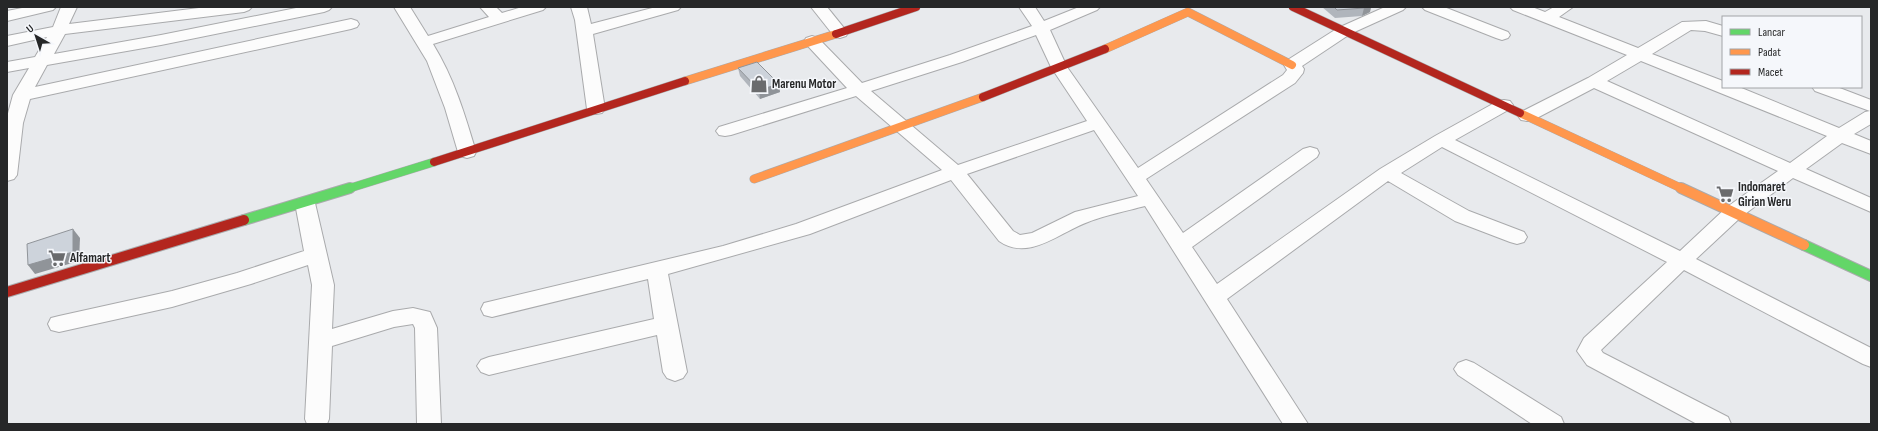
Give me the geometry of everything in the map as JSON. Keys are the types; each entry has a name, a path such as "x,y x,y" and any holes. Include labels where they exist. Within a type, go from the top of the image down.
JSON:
{"street":[{"path":"7,16 48,7"},
{"path":"7,175 10,124 18,94 43,60 69,7"},
{"path":"130,22 140,7"},
{"path":"7,41 59,30 244,7"},
{"path":"7,67 244,24 271,13 324,7"},
{"path":"402,7 424,42 441,77 467,152"},
{"path":"488,7 499,19"},
{"path":"424,42 538,7"},
{"path":"579,7 585,31 596,109"},
{"path":"585,31 673,7"},
{"path":"819,7 840,33"},
{"path":"7,292 467,152 596,109 840,33 916,7"},
{"path":"1027,7 1041,28 1060,67 1150,199 1213,298 1254,357 1289,422"},
{"path":"725,131 858,89 1041,28 1092,7"},
{"path":"1293,7 1871,276"},
{"path":"1292,66 1344,31 1398,7"},
{"path":"1430,7 1502,35"},
{"path":"1518,7 1722,87"},
{"path":"1547,18 1565,7"},
{"path":"754,179 1060,67 1143,33 1188,12 1296,69 1295,73 1289,78 1135,178"},
{"path":"240,48 244,24"},
{"path":"18,94 351,24"},
{"path":"1527,116 1594,82 1688,25 1706,26 1722,31"},
{"path":"812,41 858,89 954,172 1006,236 1019,243 1029,241 1074,220 1096,212 1150,199"},
{"path":"1594,82 1871,206"},
{"path":"1725,88 1871,148"},
{"path":"1824,88 1871,106"},
{"path":"1213,298 1388,173 1441,140 1504,105"},
{"path":"1719,424 1595,359 1590,351 1592,344 1734,212 1841,135 1871,116"},
{"path":"492,309 657,270 726,252 803,229 954,172 1098,123"},
{"path":"1441,140 1683,261 1871,358"},
{"path":"1180,245 1310,153"},
{"path":"1388,173 1462,216 1517,237"},
{"path":"305,202 324,285 317,419"},
{"path":"59,324 172,299 244,279 316,255"},
{"path":"657,270 675,372"},
{"path":"321,341 393,319 413,316 422,318 426,328 429,424"},
{"path":"489,366 667,324"},
{"path":"1466,369 1552,424"}],"building":[{"path":"1334,7 1366,7 1337,10"},
{"path":"757,62 779,84 759,90 738,68"},
{"path":"73,229 73,252 28,265 27,244"}],"traffic: fast":[{"path":"244,220 434,162"},
{"path":"1804,245 1871,276"}],"traffic: slow":[{"path":"1105,49 1188,12 1292,65"},
{"path":"685,81 836,34"},
{"path":"754,179 983,97"},
{"path":"1520,113 1804,245"}],"traffic: jam":[{"path":"836,34 916,7"},
{"path":"1293,7 1520,113"},
{"path":"983,97 1105,49"},
{"path":"434,162 685,81"},
{"path":"7,292 244,220"}],"place":[{"name":"Marenu Motor","path":"759,84"},
{"name":"Indomaret Girian Weru","path":"1725,194"},
{"name":"Alfamart","path":"57,258"}]}
